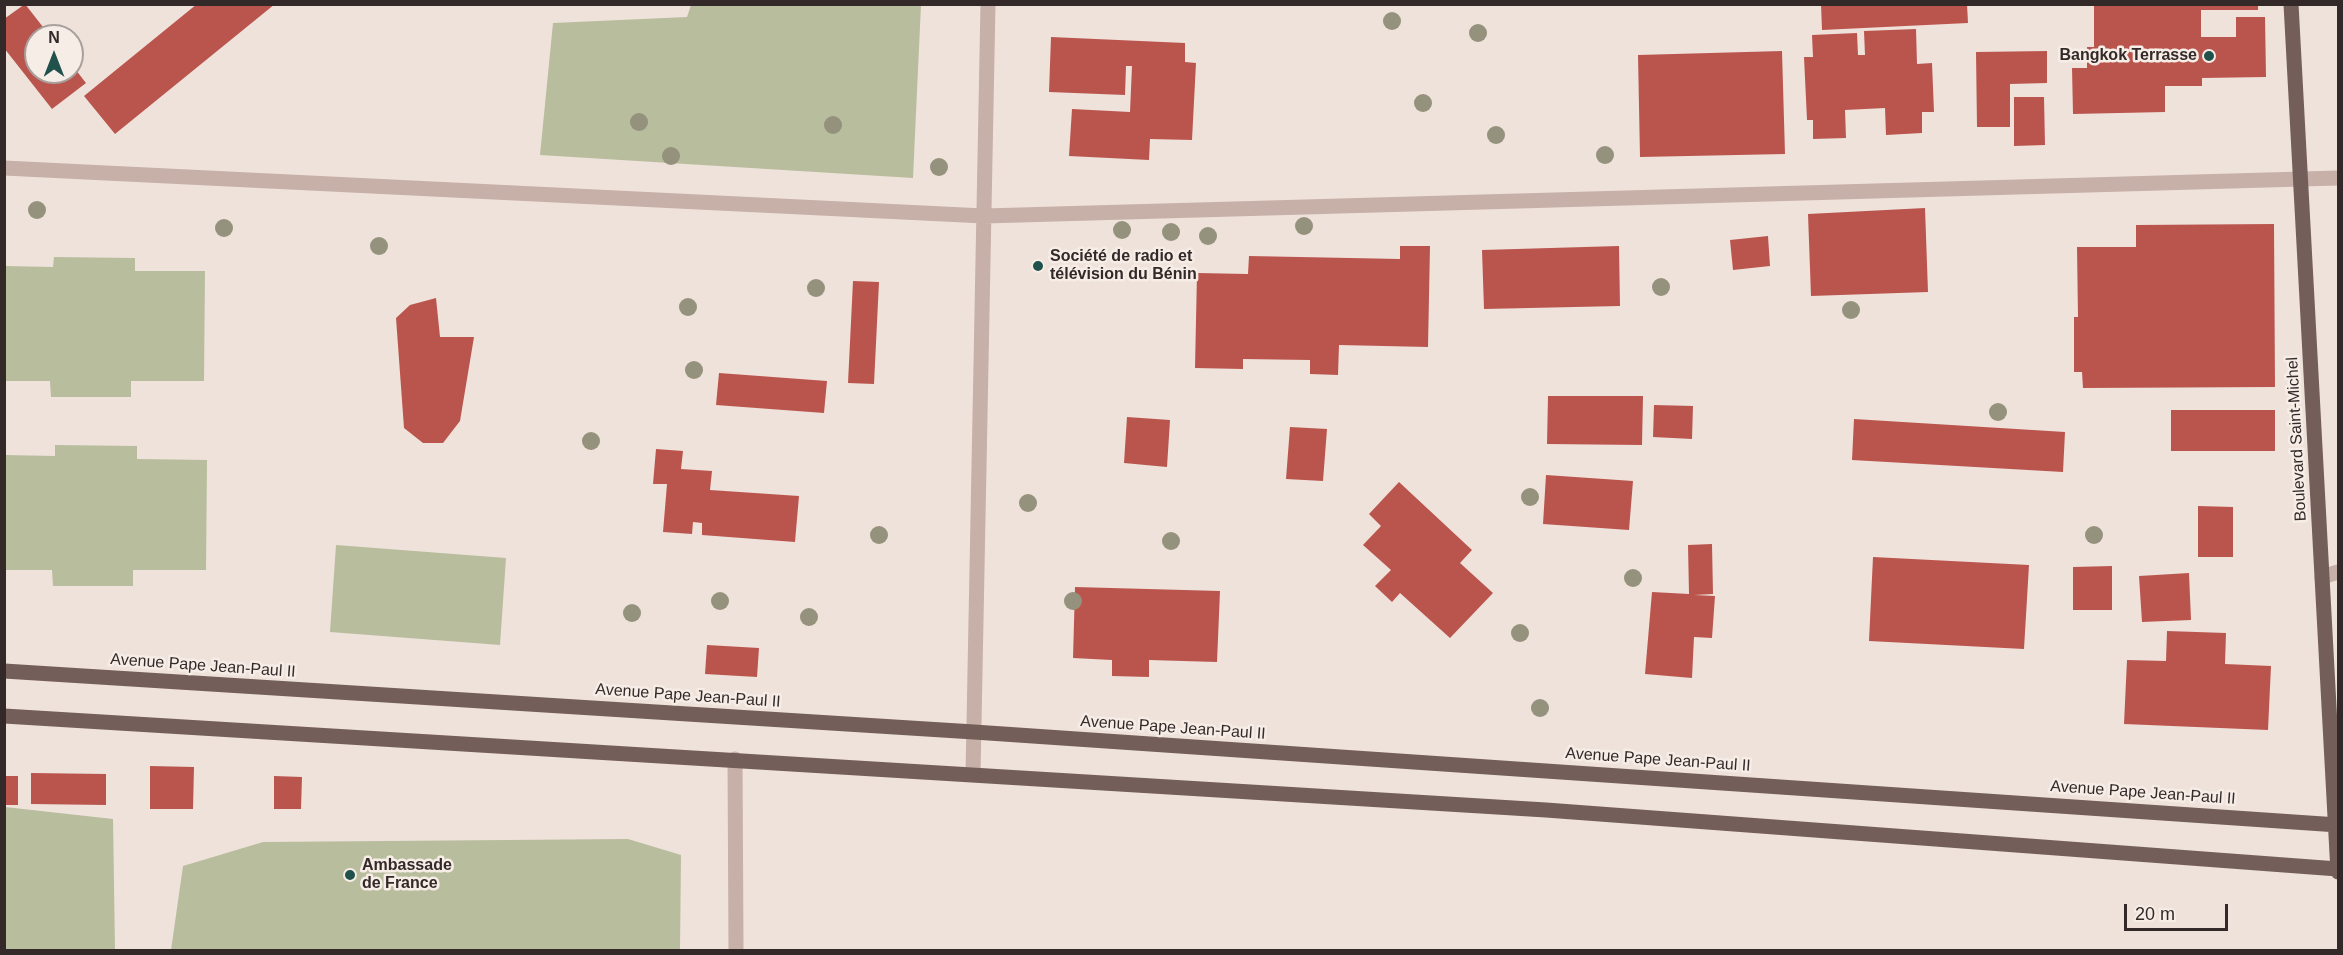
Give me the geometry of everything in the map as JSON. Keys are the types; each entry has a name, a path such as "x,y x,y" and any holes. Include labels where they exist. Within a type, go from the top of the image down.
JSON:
{"main road":[{"name":"Boulevard Saint-Michel","path":"2291,4 2338,870"},
{"name":"Avenue Pape Jean-Paul II","path":"4,671 974,732 2337,825"},
{"path":"4,716 1546,810 2338,870"}],"street":[{"path":"974,774 988,4"},
{"path":"4,168 984,216 2338,178"},
{"path":"2322,577 2338,572"},
{"path":"735,759 736,951"}],"green space":[{"path":"691,5 921,5 913,178 540,155 553,23 687,17"},
{"path":"54,257 135,258 135,271 205,271 204,381 131,381 131,397 51,397 50,381 5,381 5,266 53,267"},
{"path":"55,445 137,446 137,459 207,460 206,570 133,570 133,586 53,586 52,570 5,570 5,455 55,456"},
{"path":"336,545 506,558 500,645 330,632"},
{"path":"5,807 113,819 115,950 5,950"},
{"path":"628,839 681,855 680,950 171,950 183,866 263,842"}],"building":[{"path":"25,4 41,24 24,24 24,73 4,48 4,19"},
{"path":"197,4 275,4 115,134 84,96"},
{"path":"1821,4 1967,4 1968,23 1822,30"},
{"path":"2094,4 2258,4 2258,10 2201,10 2201,37 2236,37 2236,17 2265,17 2266,77 2202,78 2202,86 2165,86 2165,112 2073,114 2072,68 2087,68 2087,47 2094,47"},
{"path":"1916,29 1917,64 1932,63 1934,112 1922,112 1922,133 1886,135 1885,108 1845,110 1846,138 1813,139 1813,120 1807,120 1804,57 1813,57 1812,35 1857,33 1858,55 1865,55 1864,31"},
{"path":"1051,37 1185,43 1185,62 1196,63 1192,140 1150,139 1149,160 1069,156 1072,109 1130,112 1132,66 1126,66 1125,95 1049,92"},
{"path":"1782,51 1785,154 1640,157 1638,55"},
{"path":"2047,51 2047,83 2010,84 2010,127 1977,127 1976,52"},
{"path":"84,80 86,83 52,109 32,84 84,84"},
{"path":"2014,97 2044,97 2045,145 2014,146"},
{"path":"1925,208 1928,292 1811,296 1808,214"},
{"path":"2274,224 2275,387 2083,388 2082,372 2074,372 2074,317 2078,317 2077,247 2136,247 2136,225"},
{"path":"1768,236 1770,266 1733,270 1730,240"},
{"path":"1400,246 1430,246 1428,347 1339,345 1338,375 1310,374 1310,360 1243,359 1243,369 1195,368 1197,273 1248,274 1249,256 1400,259"},
{"path":"1619,246 1620,306 1484,309 1482,250"},
{"path":"853,281 879,282 874,384 848,383"},
{"path":"436,298 440,337 474,337 460,421 443,443 423,443 404,428 396,318 410,305"},
{"path":"719,373 827,381 824,413 716,405"},
{"path":"1548,396 1643,396 1642,445 1547,444"},
{"path":"1654,405 1693,406 1692,439 1653,437"},
{"path":"2171,410 2275,410 2275,451 2171,451"},
{"path":"1127,417 1170,420 1167,467 1124,463"},
{"path":"1854,419 2065,432 2063,472 1852,460"},
{"path":"1290,427 1327,429 1323,481 1286,479"},
{"path":"656,449 683,451 681,469 712,471 710,490 799,496 795,542 702,535 702,523 693,522 692,534 663,532 667,484 653,484"},
{"path":"1546,475 1633,481 1629,530 1543,524"},
{"path":"1399,482 1472,550 1460,563 1493,593 1450,638 1400,593 1392,602 1375,586 1391,570 1363,545 1381,526 1369,514"},
{"path":"2198,506 2233,507 2233,557 2198,557"},
{"path":"1712,544 1713,594 1694,595 1715,596 1712,638 1694,637 1692,678 1645,674 1652,592 1689,594 1688,545"},
{"path":"1873,557 2029,565 2024,649 1869,641"},
{"path":"2112,566 2112,610 2073,610 2073,567"},
{"path":"2189,573 2191,620 2142,622 2139,576"},
{"path":"1075,587 1220,591 1217,662 1149,660 1149,677 1112,676 1112,660 1073,658"},
{"path":"2167,631 2226,633 2225,664 2271,666 2268,730 2124,724 2127,660 2166,661"},
{"path":"707,645 759,648 757,677 705,674"},
{"path":"150,766 194,767 193,809 150,809"},
{"path":"31,773 106,774 106,805 31,804"},
{"path":"4,776 18,776 18,805 4,805"},
{"path":"274,776 302,777 301,809 274,809"}],"place":[{"name":"Bangkok Terrasse","path":"2209,56"},
{"name":"Société de radio et télévision du Bénin","path":"1038,266"},
{"name":"Ambassade de France","path":"350,875"}]}
